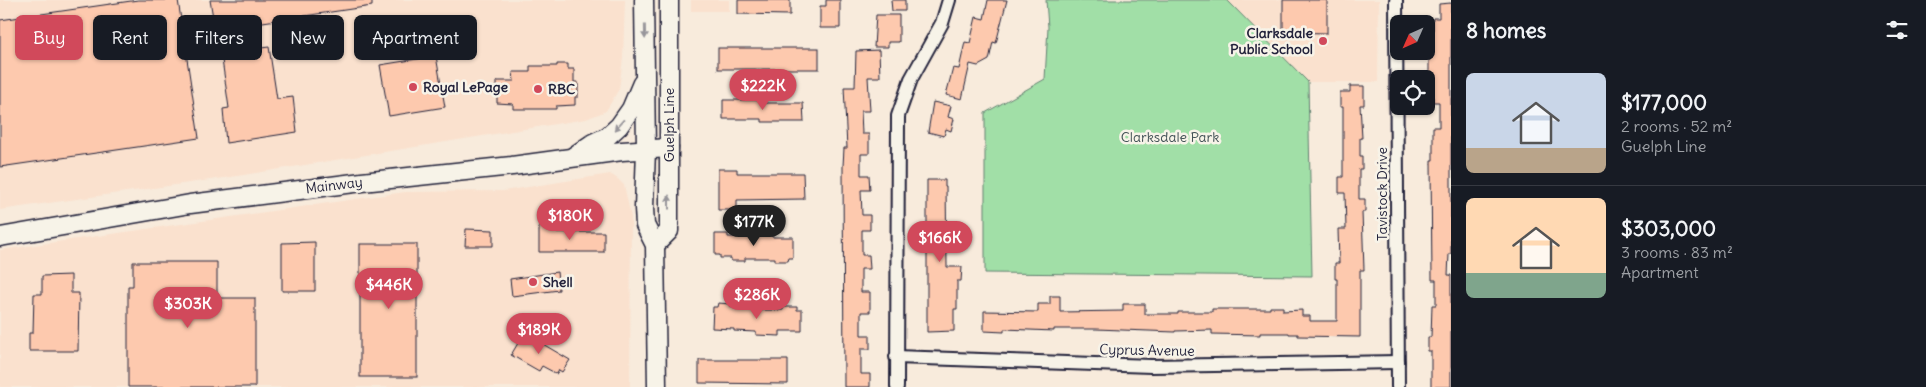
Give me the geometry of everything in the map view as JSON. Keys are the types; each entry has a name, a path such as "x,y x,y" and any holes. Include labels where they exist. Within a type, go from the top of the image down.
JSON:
{"main road":[{"name":"Guelph Line","path":"644,0 645,226 655,245 657,387"},
{"name":"Guelph Line","path":"655,245 669,231 669,0"},
{"path":"571,158 614,132 625,119 638,96 645,65"},
{"name":"Mainway","path":"0,236 190,204 345,184 428,176 646,149 669,148"}],"street":[{"path":"897,387 898,116 911,79 942,24 949,0"},
{"name":"Tavistock Drive","path":"1396,0 1398,387"},
{"name":"Cyprus Avenue","path":"896,357 1151,366 1398,362"}],"shaded area":[{"path":"0,0 625,0 623,58 619,89 606,111 586,119 231,177 0,210"},
{"path":"691,0 729,0 729,11 691,11"},
{"name":"Clarksdale Public School","path":"1227,0 1379,0 1378,82 1308,82"},
{"path":"610,174 624,185 631,217 630,387 0,387 0,250 405,192 503,191"}],"green space":[{"name":"Clarksdale Park","path":"1046,0 1227,0 1308,82 1312,276 985,273 985,113 1045,79 1048,27"}],"building":[{"path":"138,0 178,0 180,15 177,15 177,60 187,60 199,138 0,167 0,20 15,18 15,60 83,60 83,15 34,15"},
{"path":"210,0 372,0 372,6 311,15 272,15 272,21 262,22 262,15 213,15"},
{"path":"738,0 790,0 790,15 738,14"},
{"path":"826,0 840,0 840,28 820,28 820,6 826,6"},
{"path":"891,0 905,0 905,11 892,11"},
{"path":"988,0 1007,0 996,43 993,42 989,60 978,66 970,64 962,99 946,95 953,68 959,69 965,42 970,43 976,17 984,19"},
{"path":"1283,0 1327,0 1327,33 1283,32"},
{"path":"1451,3 1451,254 1449,254 1448,275 1451,275 1451,387 1431,387 1431,351 1428,351 1428,337 1431,337 1432,305 1436,305 1436,280 1432,280 1431,160 1433,160 1433,127 1439,127 1439,102 1435,102 1435,70 1429,70 1429,60 1435,60 1435,18 1439,18 1439,4"},
{"path":"876,15 899,15 899,42 888,42 888,47 874,47"},
{"path":"269,47 277,99 293,97 297,132 226,143 223,109 229,108 222,60 262,60 262,48"},
{"path":"718,48 819,48 819,69 718,69"},
{"path":"879,50 880,77 868,77 870,111 861,111 862,134 869,134 869,154 861,154 861,175 869,175 870,190 861,190 862,215 870,215 870,230 862,230 862,255 869,255 870,269 861,269 861,292 870,292 870,312 861,312 861,335 870,335 870,349 861,349 861,374 870,374 870,387 844,387 843,166 844,148 847,148 844,87 855,87 856,51"},
{"path":"411,60 437,60 445,107 389,116 380,65"},
{"name":"RBC","path":"557,64 568,64 568,69 574,69 574,82 578,82 578,97 575,97 575,105 556,106 556,109 513,109 513,104 497,103 497,81 514,81 513,72 530,72 530,66 557,66"},
{"path":"1350,86 1364,86 1364,105 1360,105 1362,138 1360,138 1360,156 1362,156 1362,169 1359,169 1359,199 1365,199 1365,212 1362,212 1364,270 1360,270 1360,337 1298,336 1298,334 1289,333 1260,333 1260,335 1212,334 1212,330 1175,332 1096,329 1054,329 1054,331 1004,329 1004,332 984,331 984,311 1038,312 1038,304 1050,304 1050,296 1060,296 1060,312 1123,311 1123,304 1145,304 1145,314 1178,314 1178,312 1212,312 1212,309 1270,309 1270,307 1283,307 1283,311 1302,310 1302,316 1310,316 1310,321 1337,321 1335,263 1339,263 1338,229 1346,229 1345,193 1339,193 1339,177 1343,177 1343,107 1340,107 1340,92 1350,92"},
{"path":"723,100 764,100 764,103 803,103 804,122 762,122 762,119 723,119"},
{"path":"933,102 951,106 948,117 954,119 951,131 946,129 944,136 928,132"},
{"path":"718,169 737,169 737,173 803,173 804,199 737,200 737,210 718,210"},
{"path":"927,180 945,180 947,267 962,267 961,281 957,281 957,309 954,309 954,331 927,332"},
{"path":"539,226 551,226 551,232 604,232 604,252 539,252"},
{"path":"466,229 493,230 493,246 465,246"},
{"path":"715,234 728,234 728,237 748,237 748,234 771,234 772,237 793,237 793,258 789,258 788,261 775,261 775,258 745,258 745,261 731,261 731,258 720,258 720,255 715,255"},
{"path":"315,242 315,291 282,291 282,243"},
{"path":"360,244 417,244 417,377 360,377"},
{"path":"133,262 217,262 217,298 255,298 255,387 128,387 128,286 133,286"},
{"name":"Shell","path":"557,272 559,290 512,296 510,279"},
{"path":"71,275 71,293 79,293 78,351 29,351 29,333 33,333 34,294 42,294 42,276"},
{"path":"718,303 731,304 731,307 753,307 753,310 783,310 783,307 797,307 797,310 802,310 802,331 780,331 780,336 756,335 756,332 712,328 713,307 717,307"},
{"path":"524,333 570,360 562,372 559,370 557,374 542,366 539,371 511,355"},
{"path":"699,360 788,360 788,384 699,383"}],"place":[{"name":"Clarksdale Public School","path":"1323,41"},
{"name":"Royal LePage","path":"413,87"},
{"name":"RBC","path":"538,89"},
{"name":"Shell","path":"533,282"}]}
